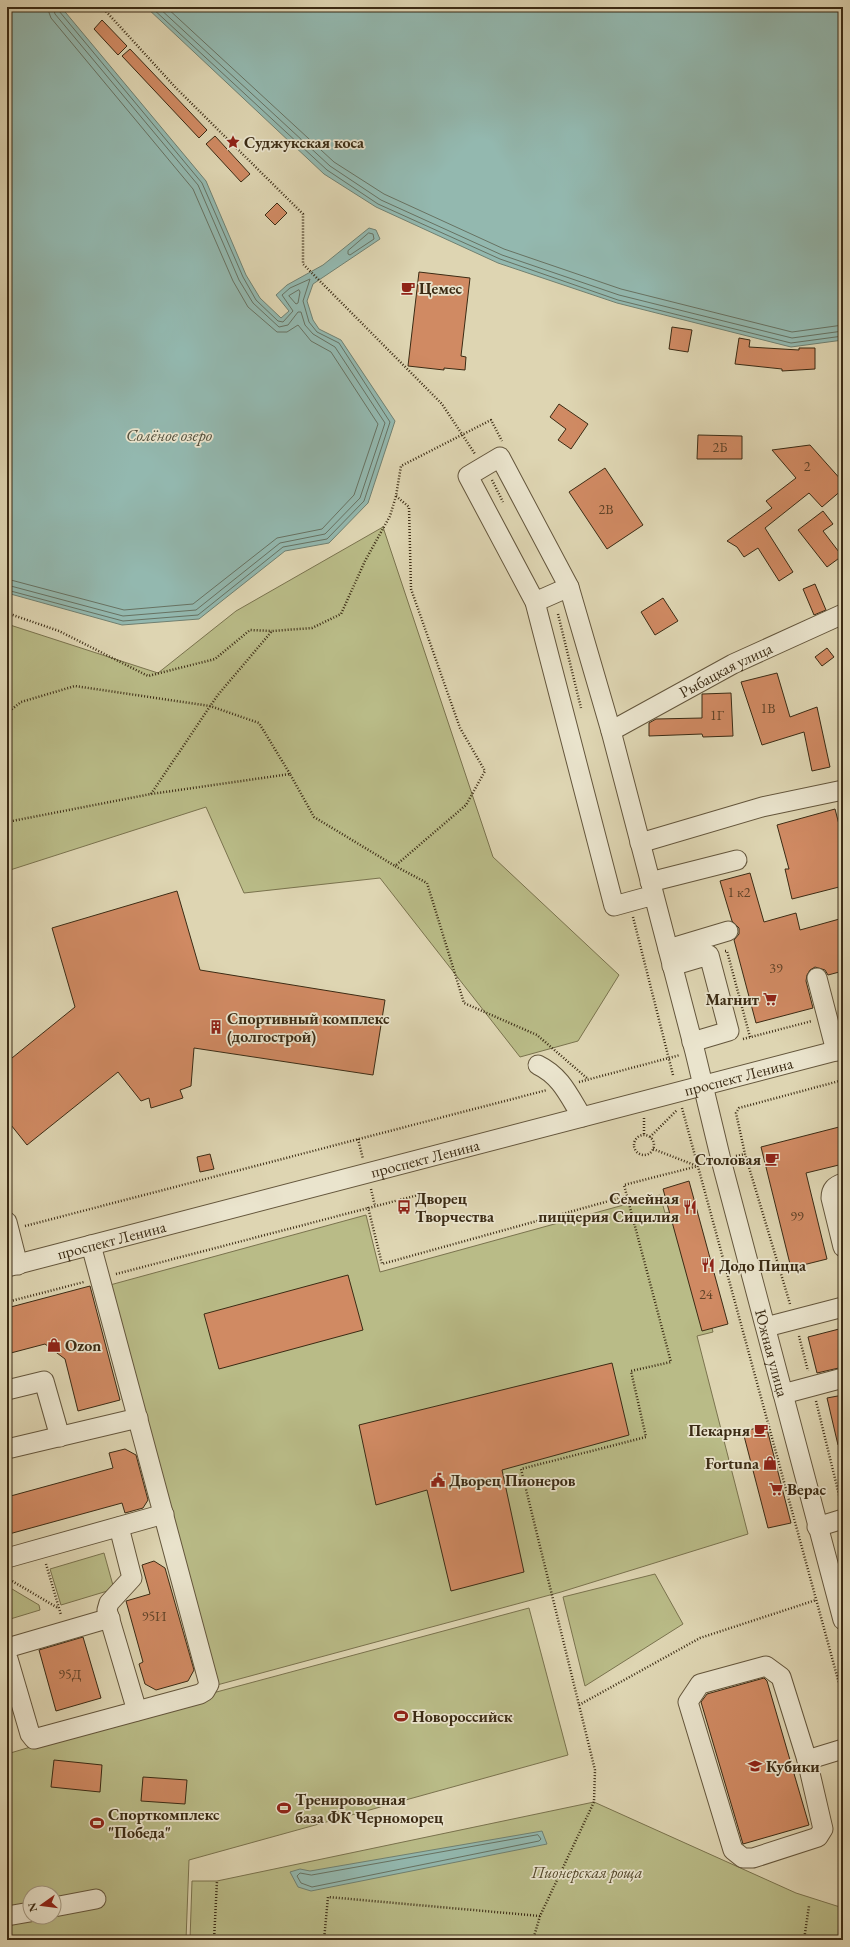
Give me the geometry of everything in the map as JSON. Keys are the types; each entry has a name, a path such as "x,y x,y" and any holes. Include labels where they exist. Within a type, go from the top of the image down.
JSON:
{"street":[{"name":"Южная улица","path":"484,467 500,457 569,587 611,731 692,1042 721,1160 766,1327 817,1527 843,1620"},
{"path":"484,467 468,476 535,602 614,906 652,889 737,860"},
{"path":"535,602 569,587"},
{"name":"Рыбацкая улица","path":"611,731 733,664 843,614"},
{"path":"640,843 762,808 843,790"},
{"path":"670,957 728,932"},
{"path":"670,957 709,956 729,1031 692,1042"},
{"path":"817,978 840,1050"},
{"name":"проспект Ленина","path":"12,1266 840,1050"},
{"path":"538,1065 551,1071 563,1086 582,1117"},
{"path":"843,1183 834,1187 831,1192 831,1198 843,1247"},
{"path":"8,1226 12,1266"},
{"path":"91,1246 209,1684 200,1694 34,1739 30,1734 8,1653 65,1631 110,1618"},
{"path":"766,1327 843,1307"},
{"path":"783,1394 843,1378"},
{"path":"7,1390 44,1381 60,1437"},
{"path":"7,1449 138,1418"},
{"path":"7,1558 164,1514"},
{"path":"817,1527 843,1519"},
{"path":"119,1527 132,1578 107,1606 136,1711"},
{"path":"766,1666 781,1677 807,1760 823,1828 818,1837 753,1858 743,1858 733,1850 688,1702 700,1684 766,1666"},
{"path":"807,1760 843,1749"},
{"path":"62,1905 96,1899"},
{"path":"7,1916 22,1913"}],"path":[{"path":"102,7 176,88 303,214 303,264 442,404 484,467"},
{"path":"7,613 59,630 148,676 215,659 250,630 272,631 312,628 341,614 365,561 390,516 396,496 401,466 452,441"},
{"path":"395,866 466,805 485,771 460,728 411,589 409,507 396,496"},
{"path":"151,794 210,706 272,631"},
{"path":"7,713 21,702 76,686 210,706 259,723 314,817 395,866 427,883 464,1003 537,1035 589,1079"},
{"path":"7,822 151,794 290,774"},
{"path":"727,951 750,1037"},
{"path":"746,1038 818,1020"},
{"path":"8,1226 669,1058"},
{"path":"745,1154 736,1113 739,1108 843,1080"},
{"path":"650,1137 682,1105 843,1698"},
{"path":"644,1117 644,1135"},
{"path":"644,1135 650,1137 654,1143 653,1149 646,1154 637,1151 634,1145 636,1139 644,1135"},
{"path":"653,1149 698,1166"},
{"path":"533,1940 540,1916 594,1802 595,1770 521,1469 646,1437 631,1371 671,1362 624,1185 698,1166"},
{"path":"7,1302 422,1194"},
{"path":"368,1207 382,1264 627,1196"},
{"path":"42,1548 65,1631"},
{"path":"7,1578 59,1609"},
{"path":"579,1704 700,1638 816,1600"},
{"path":"214,1940 217,1881"},
{"path":"324,1940 328,1897 540,1916"},
{"path":"804,1940 809,1906"}],"green space":[{"path":"383,527 493,857 619,975 578,1041 520,1057 380,878 244,893 206,807 7,871 7,624 158,673 236,611"},
{"path":"660,1195 665,1213 680,1210 713,1332 697,1336 748,1534 561,1592 217,1685 110,1285 366,1215 380,1272"},
{"path":"104,1553 114,1589 61,1605 50,1569"},
{"path":"655,1574 683,1624 585,1686 563,1597"},
{"path":"7,1586 39,1605 40,1610 7,1620"},
{"name":"Тренировочная база ФК Черноморец","path":"529,1608 568,1755 189,1860 186,1940 7,1940 7,1754 209,1694"},
{"name":"Пионерская роща","path":"594,1802 796,1893 843,1908 843,1940 190,1940 192,1881 217,1881"}],"water":[{"name":"Солёное озеро","path":"7,7 61,7 206,181 246,275 260,298 281,318 289,311 276,295 287,285 323,265 369,228 376,230 380,239 313,284 307,301 313,320 319,329 341,340 395,421 368,503 329,543 285,551 199,619 122,625 7,593"},
{"path":"146,7 843,7 843,340 791,347 617,303 498,263 376,207 324,174"},
{"path":"542,1831 547,1844 311,1891 298,1887 290,1872 300,1869 310,1871"}],"building":[{"path":"102,20 127,46 118,55 94,29"},
{"path":"130,49 207,130 199,138 122,56"},
{"path":"215,136 250,174 241,182 206,144"},
{"path":"277,203 287,213 275,225 265,215"},
{"path":"419,272 470,278 461,356 466,357 465,370 444,368 444,370 408,366"},
{"path":"672,327 692,330 688,352 669,349"},
{"path":"739,338 750,340 749,347 799,350 799,348 815,348 815,369 782,371 782,369 735,364"},
{"path":"559,404 588,424 571,449 558,440 566,429 550,417"},
{"path":"698,435 742,436 742,459 697,459"},
{"path":"810,445 843,482 843,489 822,507 809,493 765,528 793,572 779,581 758,548 744,557 737,547 727,541 772,508 766,501 796,478 772,450"},
{"path":"605,468 643,525 607,549 569,492"},
{"path":"823,511 833,524 823,531 842,556 827,567 798,530"},
{"path":"815,584 826,610 814,615 803,589"},
{"path":"663,598 678,621 655,635 641,612"},
{"path":"827,648 834,657 822,666 815,657"},
{"path":"777,673 790,717 817,707 830,767 812,771 804,732 762,745 741,682"},
{"path":"731,693 733,736 703,737 702,734 649,736 649,723 656,719 702,718 702,694"},
{"path":"835,809 843,840 843,886 792,899 785,869 789,869 777,825"},
{"path":"750,873 764,922 796,913 800,930 843,918 843,971 828,975 825,970 815,967 810,970 806,981 813,1008 756,1023 734,940 739,934 739,928 732,921 720,881"},
{"name":"Спортивный комплекс (долгострой)","path":"177,891 200,970 385,1000 373,1075 194,1048 191,1086 180,1090 183,1098 151,1108 149,1098 141,1101 118,1072 27,1145 7,1120 7,1062 75,1007 52,928"},
{"path":"843,1126 843,1164 806,1173 827,1259 791,1268 761,1147"},
{"path":"210,1154 214,1169 200,1172 197,1157"},
{"path":"689,1181 728,1324 702,1331 663,1189"},
{"path":"348,1275 363,1330 219,1369 204,1314"},
{"path":"90,1286 120,1400 78,1411 65,1359 45,1344 7,1354 7,1308"},
{"path":"843,1328 843,1367 817,1373 808,1337"},
{"name":"Дворец Пионеров","path":"612,1363 629,1435 502,1470 524,1572 451,1591 427,1490 376,1505 359,1425"},
{"path":"843,1395 843,1445 838,1445 827,1398"},
{"path":"766,1425 791,1523 768,1528 743,1432"},
{"path":"125,1449 136,1455 148,1500 143,1508 125,1513 122,1503 9,1534 7,1528 7,1497 113,1468 109,1453"},
{"path":"154,1561 165,1568 194,1670 188,1681 156,1690 145,1684 139,1664 143,1662 126,1601 150,1594 142,1565"},
{"path":"83,1637 101,1698 56,1711 39,1650"},
{"path":"764,1678 767,1681 809,1825 743,1844 701,1702 707,1694"},
{"path":"54,1760 102,1765 100,1792 51,1787"},
{"path":"143,1777 187,1780 185,1804 141,1801"}],"place":[{"name":"Суджукская коса","path":"233,142"},
{"name":"Цемес","path":"408,288"},
{"name":"Магнит","path":"770,999"},
{"name":"Спортивный комплекс (долгострой)","path":"216,1027"},
{"name":"Столовая","path":"772,1159"},
{"name":"Дворец Творчества","path":"404,1207"},
{"name":"Семейная пиццерия Сицилия","path":"690,1207"},
{"name":"Додо Пицца","path":"708,1265"},
{"name":"Ozon","path":"54,1345"},
{"name":"Пекарня","path":"761,1430"},
{"name":"Fortuna","path":"770,1463"},
{"name":"Дворец Пионеров","path":"438,1480"},
{"name":"Верас","path":"776,1489"},
{"name":"Новороссийск","path":"401,1716"},
{"name":"Кубики","path":"755,1766"},
{"name":"Тренировочная база ФК Черноморец","path":"284,1808"},
{"name":"Спорткомплекс \"Победа\"","path":"97,1823"}]}
